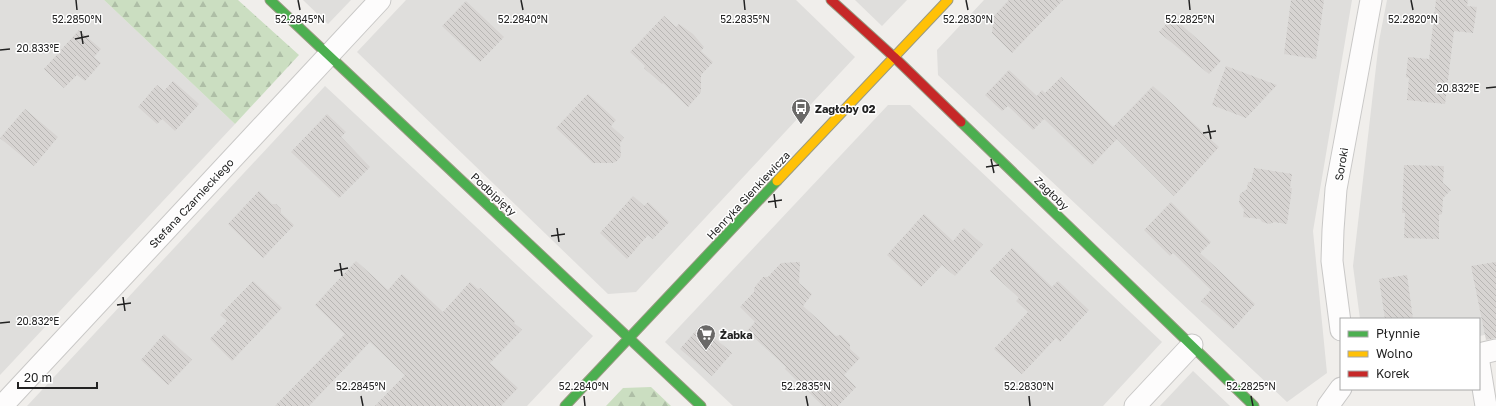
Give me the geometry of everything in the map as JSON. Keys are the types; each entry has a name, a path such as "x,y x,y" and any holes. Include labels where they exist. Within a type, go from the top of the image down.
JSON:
{"street":[{"name":"Podbipięty","path":"270,0 701,406"},
{"name":"Stefana Czarnieckiego","path":"2,406 380,0"},
{"name":"Zagłoby","path":"832,0 894,57 1254,406"},
{"name":"Henryka Sienkiewicza","path":"565,406 948,0"},
{"name":"Soroki","path":"1340,322 1332,262 1336,189 1371,0"},
{"path":"1135,406 1192,346"},
{"path":"1480,354 1496,350"},
{"path":"1480,369 1486,406"},
{"path":"1328,406 1340,389"}],"shaded area":[{"path":"0,0 104,0 235,124 0,375"},
{"path":"303,0 351,0 328,24"},
{"path":"406,0 796,0 855,57 636,292 608,294 357,52"},
{"path":"855,0 907,0 882,26"},
{"path":"984,0 1352,0 1313,231 1327,373 1287,402 938,75 937,50"},
{"path":"1387,0 1496,0 1496,333 1480,336 1480,318 1360,318 1353,266 1379,41"},
{"path":"325,86 593,336 527,406 27,406"},
{"path":"888,105 910,105 1162,342 1103,406 733,406 665,342"},
{"path":"1193,371 1230,406 1160,406"}],"green space":[{"path":"104,0 238,0 299,55 235,124"},
{"path":"651,387 671,406 606,406 623,388"}],"building":[{"path":"1009,0 1063,0 1012,53 992,33 994,16"},
{"path":"1291,0 1324,0 1316,59 1284,54"},
{"path":"1436,0 1468,0 1467,6 1477,7 1473,33 1454,31 1445,104 1407,100 1409,78 1406,77 1408,57 1429,59"},
{"path":"466,1 504,37 480,62 442,26"},
{"path":"664,16 676,27 679,24 693,34 704,47 701,51 713,62 701,75 701,92 688,107 663,83 662,84 644,68 645,66 630,52"},
{"path":"1173,17 1221,61 1209,74 1159,32"},
{"path":"79,30 101,49 94,57 101,63 85,81 77,75 64,88 44,69"},
{"path":"1226,66 1277,85 1246,118 1212,105"},
{"path":"1009,70 1037,96 1042,90 1045,93 1061,77 1113,127 1153,86 1219,147 1174,196 1117,139 1092,165 1044,119 1033,130 1008,106 1002,111 985,95"},
{"path":"173,81 199,104 175,131 162,119 157,124 138,107 157,85 164,91"},
{"path":"588,94 616,120 611,126 624,138 620,143 621,156 613,163 593,163 556,128"},
{"path":"25,109 58,137 34,166 0,138"},
{"path":"327,114 346,132 341,137 370,167 339,198 291,152"},
{"path":"1404,165 1444,166 1443,183 1451,190 1443,198 1442,214 1439,215 1439,239 1404,238 1405,213 1402,213"},
{"path":"1254,168 1292,174 1290,188 1292,188 1287,224 1274,222 1270,224 1262,222 1260,219 1243,217 1244,210 1239,203 1240,194 1247,189 1248,182 1251,182"},
{"path":"259,191 272,204 276,204 281,209 281,213 294,225 263,258 228,224"},
{"path":"633,196 644,206 648,202 669,222 653,239 648,235 627,259 600,233"},
{"path":"1171,202 1211,242 1200,253 1255,304 1233,329 1201,301 1211,290 1173,253 1170,256 1144,230"},
{"path":"924,214 953,241 964,228 983,245 955,276 942,265 921,287 887,255"},
{"path":"1012,248 1052,287 1058,281 1089,310 1060,342 1056,338 1022,374 994,349 1028,312 1016,301 1019,298 990,271"},
{"path":"356,261 388,290 402,274 443,312 470,282 478,289 480,288 515,321 514,323 522,330 490,363 518,388 501,406 375,406 405,375 370,342 309,406 275,406 345,334 315,305"},
{"path":"800,262 799,283 812,294 803,306 836,336 841,335 850,344 850,349 860,358 844,375 856,387 838,406 823,406 785,369 786,367 747,331 755,322 740,307 754,292 754,288 763,277 768,277 781,263"},
{"path":"1496,262 1496,338 1486,340 1471,266"},
{"path":"1407,275 1413,318 1385,318 1379,279"},
{"path":"253,281 282,308 232,361 210,339 227,321 220,315"},
{"name":"Żabka","path":"700,326 732,353 712,376 680,349"},
{"path":"164,334 192,360 168,385 141,360"}],"traffic: fast":[{"path":"270,0 701,406"},
{"path":"961,122 1254,406"},
{"path":"565,406 777,181"}],"traffic: slow":[{"path":"777,181 948,0"}],"traffic: jam":[{"path":"831,0 894,57 961,122"}],"place":[{"name":"Zagłoby 02","path":"801,125"},
{"name":"Żabka","path":"706,351"}]}
